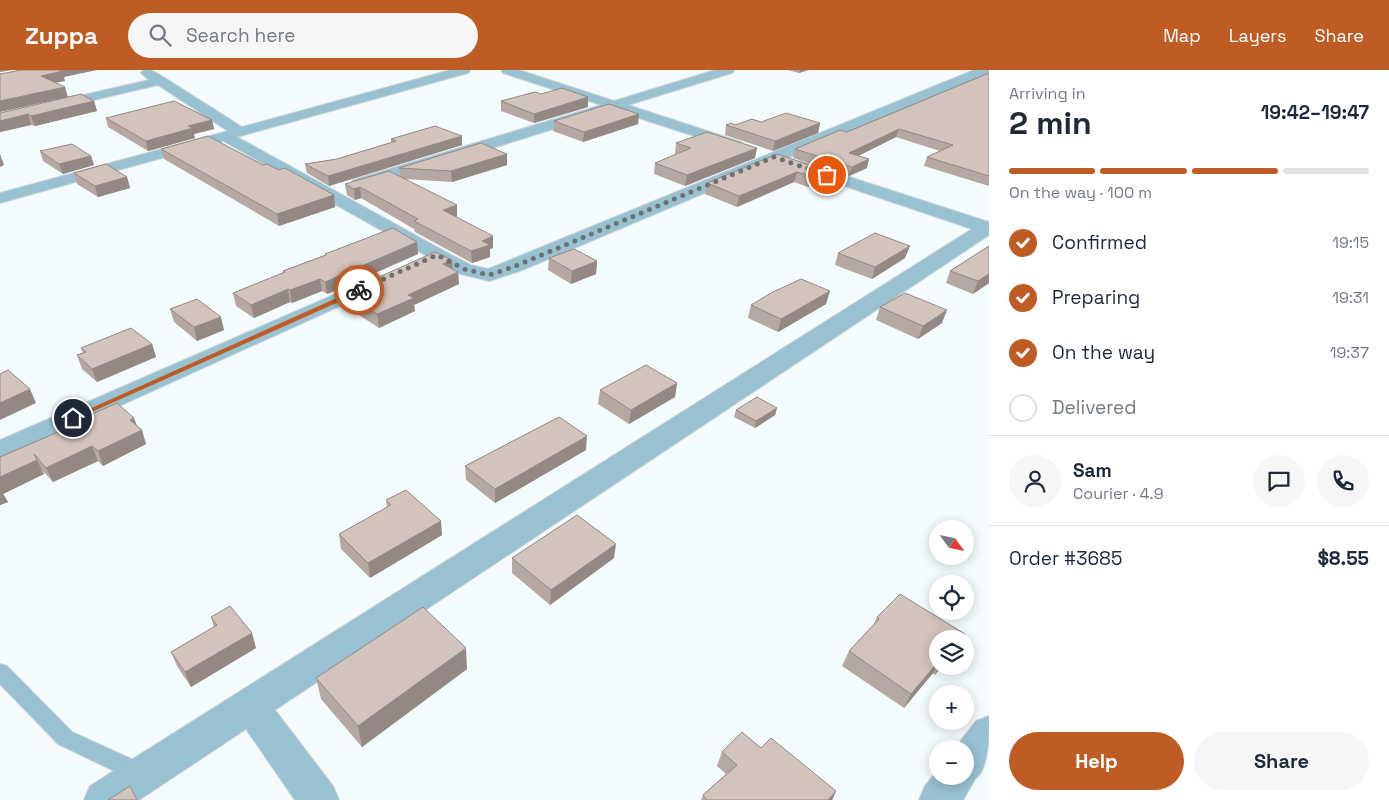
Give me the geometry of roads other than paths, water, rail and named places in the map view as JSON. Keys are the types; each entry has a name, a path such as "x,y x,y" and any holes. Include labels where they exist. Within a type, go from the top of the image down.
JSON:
{"street":[{"path":"140,70 161,81 240,131"},
{"path":"0,198 464,70"},
{"path":"507,70 988,228"},
{"path":"329,193 728,70"},
{"path":"223,135 437,255 464,269 489,275 513,267 985,70"},
{"path":"0,118 161,81"},
{"path":"104,800 988,228"},
{"path":"0,450 437,255"},
{"path":"250,705 319,800"},
{"path":"974,753 989,733"},
{"path":"939,800 950,785"}],"lane":[{"path":"0,672 65,738 143,774"}]}
